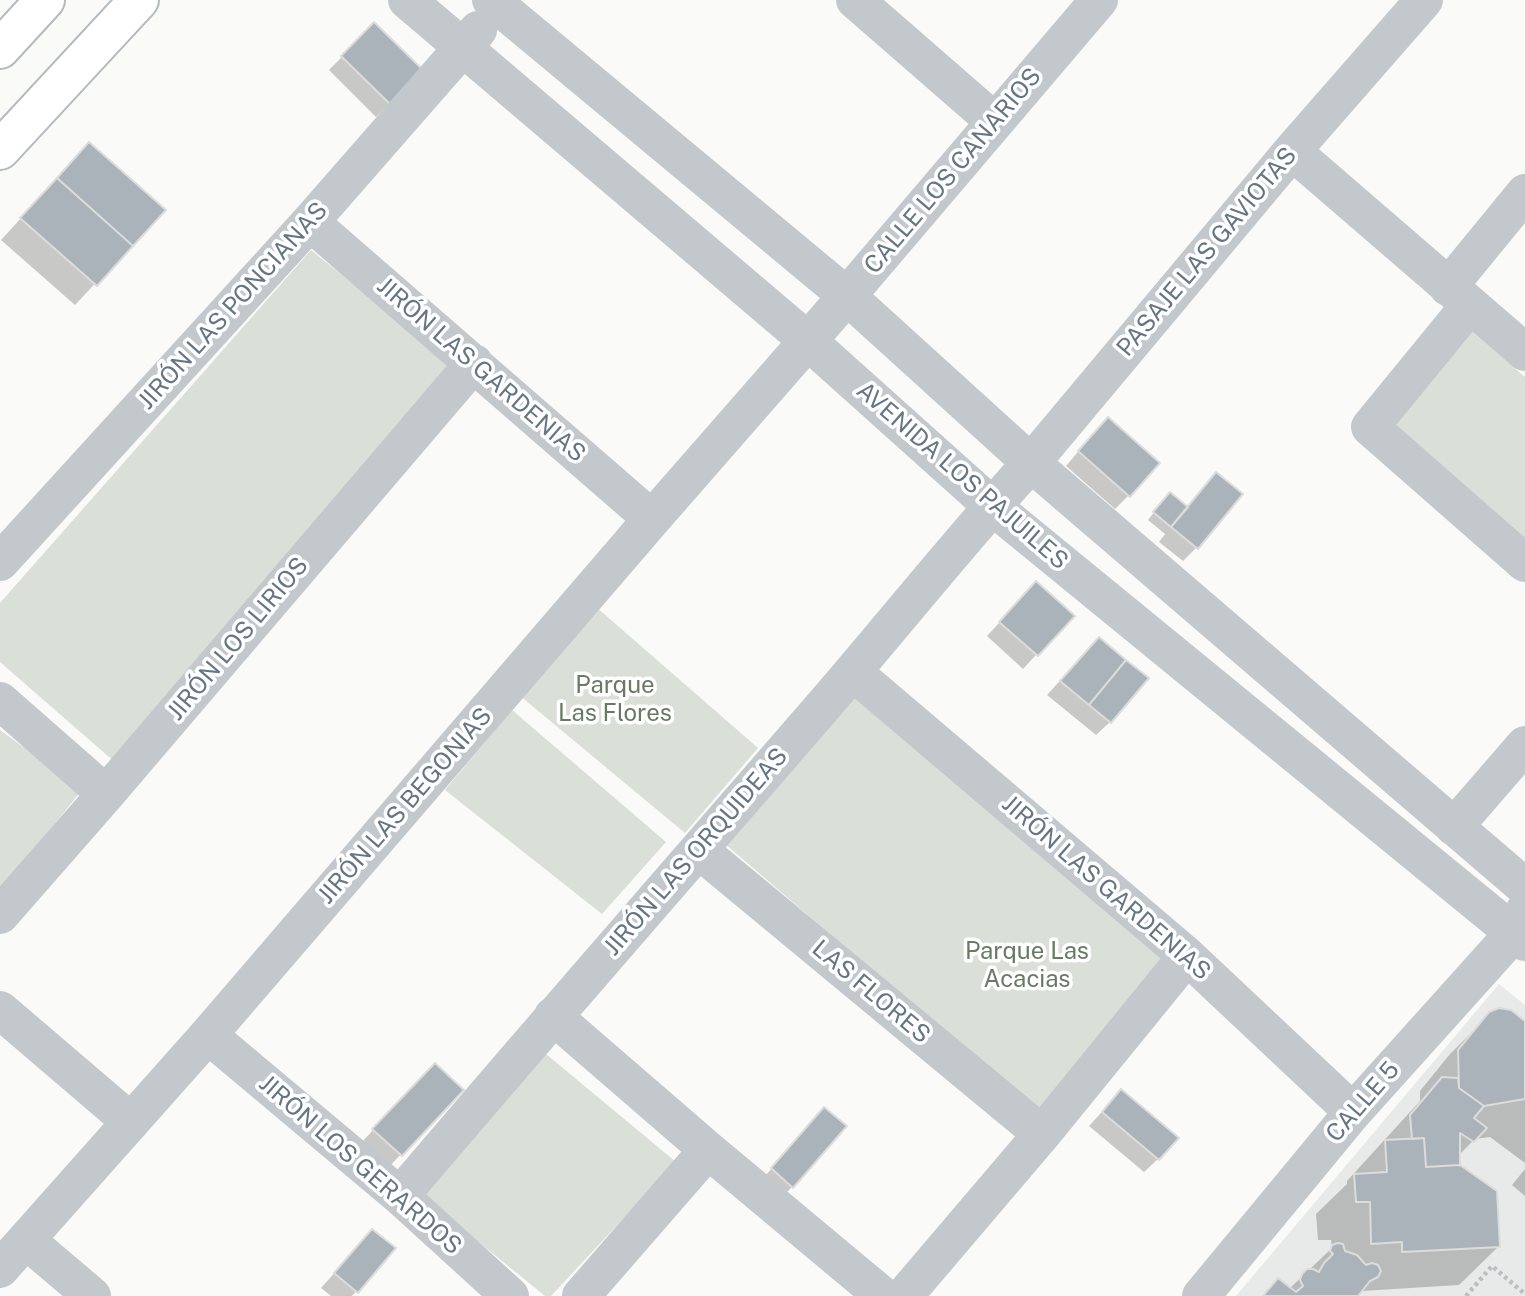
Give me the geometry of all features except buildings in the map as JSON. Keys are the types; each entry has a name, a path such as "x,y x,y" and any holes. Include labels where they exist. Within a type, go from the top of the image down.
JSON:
{"main road":[{"path":"0,49 45,0"},
{"path":"0,150 139,0"}],"street":[{"name":"AVENIDA LOS PAJUILES","path":"407,0 808,341 992,506 1521,928"},
{"path":"855,0 994,121"},
{"name":"CALLE LOS CANARIOS","path":"808,341 1099,0"},
{"name":"PASAJE LAS GAVIOTAS","path":"992,506 1292,151 1424,0"},
{"name":"JIRÓN LAS PONCIANAS","path":"0,562 310,222 463,48 499,2"},
{"path":"499,2 847,296 1031,463 1525,887"},
{"path":"1292,151 1525,352"},
{"path":"1525,193 1370,427 1525,563"},
{"name":"JIRÓN LAS GARDENIAS","path":"310,222 652,519"},
{"name":"JIRÓN LAS BEGONIAS","path":"0,1269 208,1035 808,341"},
{"name":"JIRÓN LOS LIRIOS","path":"0,915 474,363"},
{"name":"JIRÓN LAS ORQUIDEAS","path":"400,1196 853,672 992,506"},
{"name":"JIRÓN LAS GARDENIAS","path":"853,672 1187,956 1353,1112"},
{"path":"0,701 106,794"},
{"path":"1454,827 1525,745"},
{"name":"LAS FLORES","path":"699,850 1042,1134"},
{"name":"CALLE 5","path":"1200,1296 1353,1112 1521,928"},
{"path":"904,1296 1042,1134 1187,956"},
{"path":"0,1010 131,1122"},
{"path":"553,1016 883,1296"},
{"name":"JIRÓN LOS GERARDOS","path":"208,1035 400,1196 510,1296"},
{"path":"581,1296 708,1150"},
{"path":"26,1240 92,1296"}],"path":[{"path":"1466,1296 1492,1266 1525,1294"}],"shaded area":[{"path":"1499,984 1525,1005 1525,1296 1236,1296"}],"green space":[{"path":"311,250 452,364 117,764 0,662 0,603"},
{"path":"1471,331 1525,377 1525,546 1391,431"},
{"name":"Parque Las Flores","path":"595,606 758,748 685,833 519,695"},
{"name":"Parque Las Acacias","path":"853,685 1179,957 1043,1117 724,843"},
{"path":"512,710 666,842 602,914 445,790"},
{"path":"0,730 82,790 0,891"},
{"path":"546,1054 676,1162 551,1296 545,1296 416,1191"}]}
